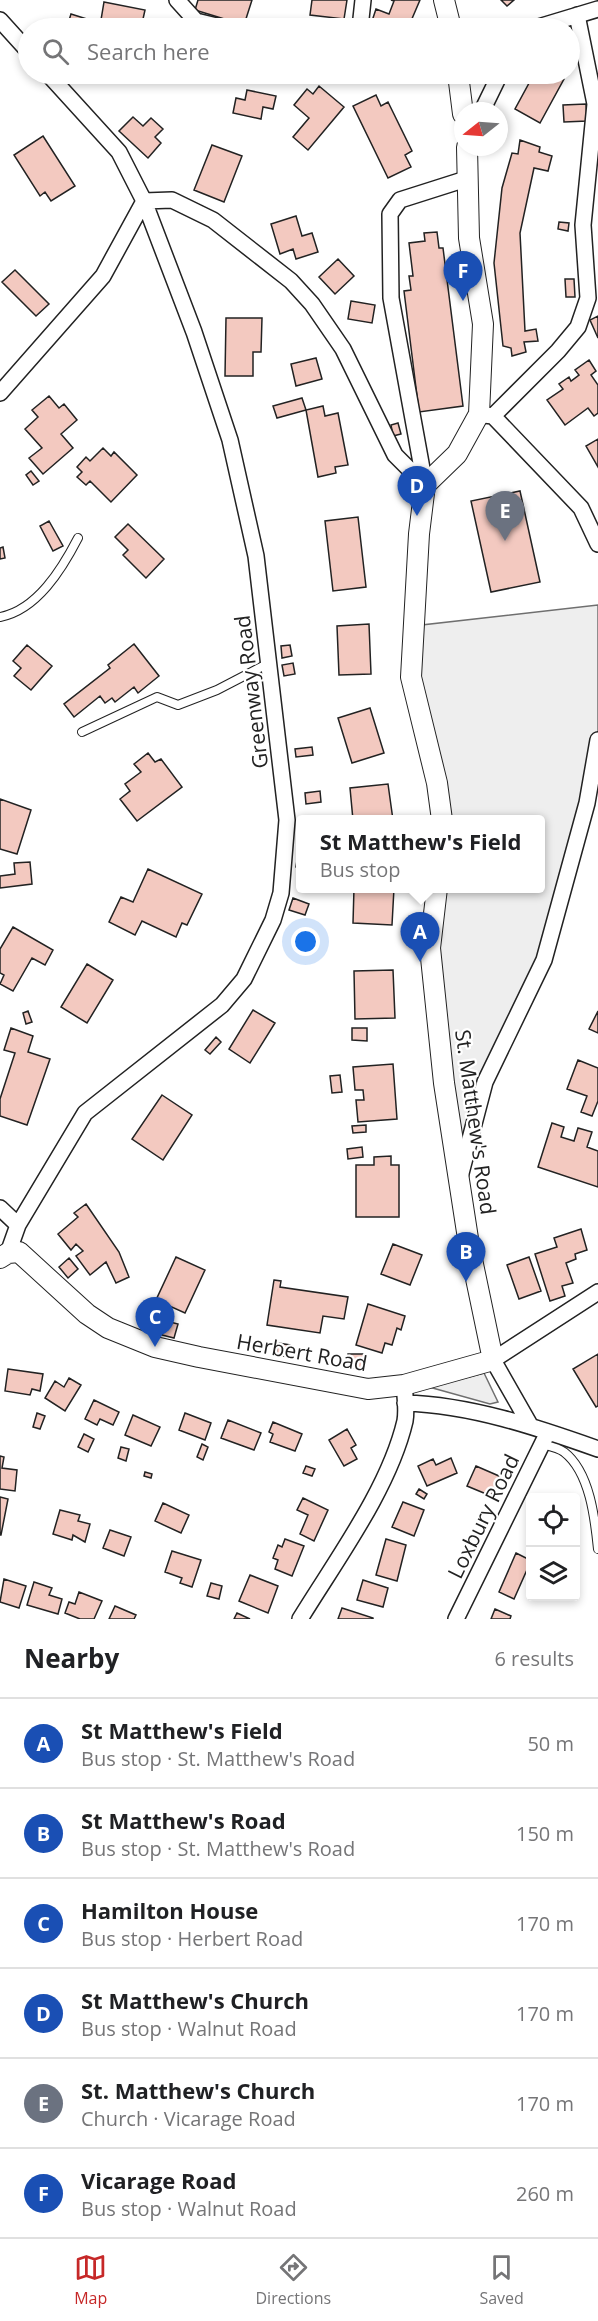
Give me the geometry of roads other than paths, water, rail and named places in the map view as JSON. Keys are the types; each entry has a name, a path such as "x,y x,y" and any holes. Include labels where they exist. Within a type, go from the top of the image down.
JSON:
{"street":[{"path":"177,0 193,18"},
{"path":"361,18 363,0"},
{"path":"444,0 448,18"},
{"path":"567,18 598,9"},
{"path":"0,20 18,40"},
{"path":"424,485 457,454 486,415 558,351 578,327 588,298 583,225 595,104 580,30"},
{"name":"Greenway Road","path":"3,1255 18,1225 85,1113 222,1005 244,979 273,920 281,893 287,820 256,556 230,440 194,332 144,201 119,152 57,84"},
{"path":"459,84 462,102"},
{"path":"486,102 495,84"},
{"path":"467,156 466,179 469,238 483,324 486,415 581,508 598,544"},
{"path":"441,815 437,783 411,677 418,534 424,485 391,298 390,214 400,200 466,179"},
{"path":"0,393 103,276 144,201 172,200 213,220 291,281 312,304 342,349 396,455 424,485"},
{"path":"460,1177 485,1082 544,960 587,803 598,740"},
{"name":"St. Matthew's Road","path":"436,893 430,948 444,1083 469,1245 493,1360"},
{"path":"0,1208 18,1225"},
{"name":"Herbert Road","path":"3,1255 19,1252 87,1314 108,1328 155,1347 404,1394 493,1360 598,1292"},
{"path":"493,1360 530,1425 545,1438 598,1449"},
{"path":"300,1619 342,1554 390,1466 405,1419 404,1394 427,1404 530,1425"},
{"name":"Loxbury Road","path":"456,1619 545,1438"}],"lane":[{"path":"0,617 14,613 27,605 68,558 78,538"},
{"path":"82,732 157,697 178,705 226,685 268,663"},
{"path":"545,1438 561,1450 576,1466 589,1500 598,1549"}],"place":[{"name":"Vicarage Road","path":"463,301"},
{"name":"St Matthew's Church","path":"417,516"},
{"name":"St. Matthew's Church","path":"505,541"},
{"name":"St Matthew's Field","path":"420,962"},
{"name":"St Matthew's Road","path":"466,1282"},
{"name":"Hamilton House","path":"155,1347"}]}
